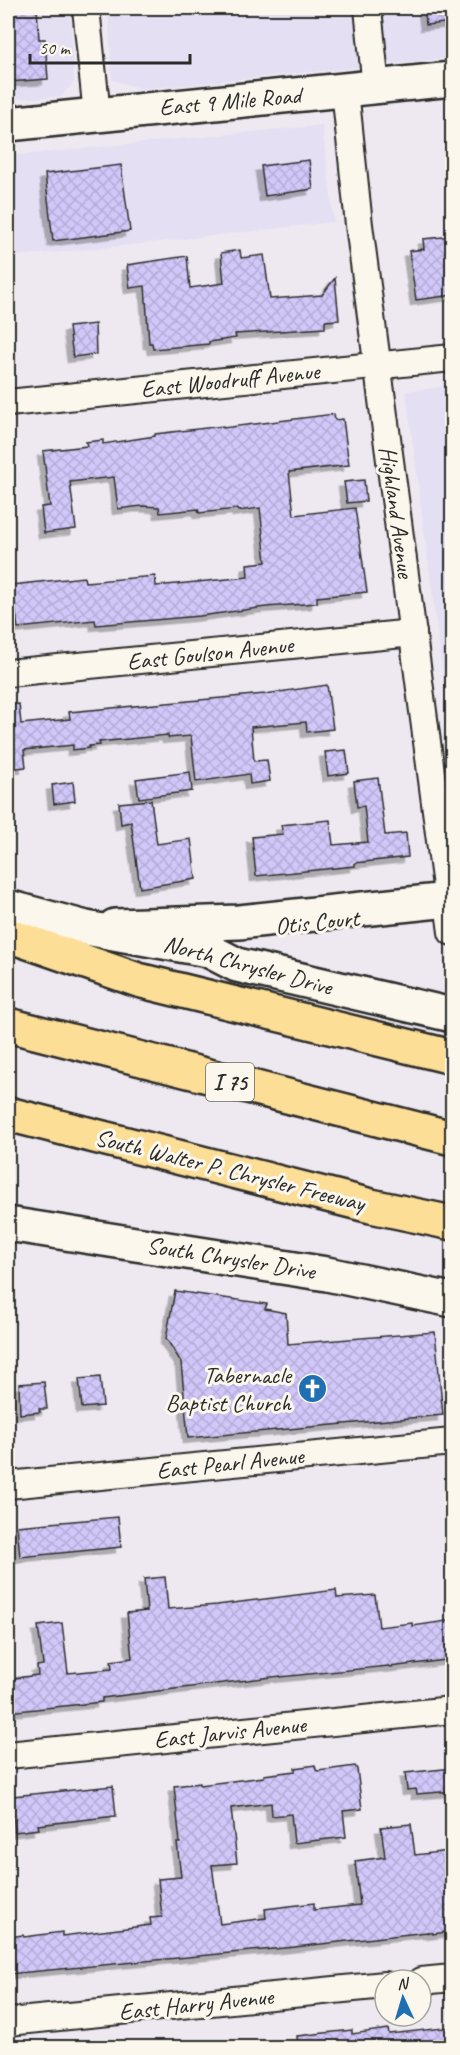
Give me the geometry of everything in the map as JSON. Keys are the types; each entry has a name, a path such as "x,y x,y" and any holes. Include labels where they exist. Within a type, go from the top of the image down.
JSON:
{"highway":[{"path":"8,935 138,980 453,1057"},
{"name":"I 75","path":"8,1025 453,1138"},
{"name":"South Walter P. Chrysler Freeway","path":"8,1114 371,1206 453,1223"}],"main road":[{"name":"East 9 Mile Road","path":"8,124 453,80"},
{"path":"69,924 90,927 238,922 450,900"},
{"name":"North Chrysler Drive","path":"8,907 86,928 208,950 237,965 453,1015"},
{"name":"South Chrysler Drive","path":"8,1224 327,1274 453,1300"}],"street":[{"path":"86,8 97,115"},
{"name":"Highland Avenue","path":"368,8 361,89 359,225 453,932"},
{"name":"East Woodruff Avenue","path":"8,403 453,358"},
{"name":"East Goulson Avenue","path":"8,673 413,633"},
{"name":"Otis Court","path":"237,965 223,956 219,950 220,941 225,934 240,930 428,911 450,900"},
{"path":"169,924 189,933 208,950"},
{"name":"East Pearl Avenue","path":"8,1485 453,1442"},
{"name":"East Jarvis Avenue","path":"8,1755 453,1710"},
{"path":"433,1980 453,1978"},
{"name":"East Harry Avenue","path":"8,2022 373,1986"}],"shaded area":[{"path":"8,8 70,8 74,82 61,97 8,99"},
{"path":"108,8 452,8 452,58 143,89 112,80"},
{"path":"322,125 334,222 8,257 8,156"},
{"path":"452,386 452,748 406,391"}],"building":[{"path":"8,8 37,8 39,39 45,39 48,79 8,82"},
{"path":"424,8 453,8 453,22 426,25"},
{"path":"309,160 313,189 265,196 261,166"},
{"path":"121,165 130,231 53,241 45,174"},
{"path":"453,236 453,295 416,300 409,251 424,249 423,239"},
{"path":"240,250 241,258 264,255 270,299 322,295 335,278 339,320 325,321 325,328 235,334 236,338 209,342 209,344 153,349 152,343 149,343 145,286 130,288 127,265 187,256 190,288 224,283 221,253"},
{"path":"95,324 96,354 73,357 69,327"},
{"path":"334,414 335,420 343,419 349,465 289,472 294,515 355,508 367,592 317,597 317,603 200,616 96,625 95,620 18,628 12,585 84,577 85,582 155,576 156,586 248,577 247,564 266,562 260,508 199,513 198,509 160,513 159,507 142,506 118,509 114,477 70,482 76,529 44,533 41,507 50,506 43,451 87,446 86,442 103,440 103,444 155,436 155,434"},
{"path":"364,480 366,501 347,503 344,482"},
{"path":"327,685 333,729 307,732 306,722 251,727 254,761 267,760 270,781 250,784 249,774 196,782 191,736 168,738 168,735 99,742 100,745 73,750 73,745 24,750 26,767 8,769 8,705 19,704 21,724 70,719 69,712 265,694"},
{"path":"346,750 349,773 328,776 325,752"},
{"path":"190,772 192,791 139,798 136,779"},
{"path":"378,778 385,835 406,833 408,857 355,863 355,866 256,876 252,837 283,834 281,825 330,820 333,845 368,842 364,806 357,807 354,781"},
{"path":"73,782 75,801 54,804 52,785"},
{"path":"151,800 157,844 191,839 196,879 140,888 131,822 121,824 119,803"},
{"name":"Tabernacle Baptist Church","path":"175,1291 267,1304 265,1309 286,1313 288,1344 435,1332 443,1415 188,1438 181,1362 166,1338"},
{"path":"100,1377 103,1406 82,1408 79,1379"},
{"path":"44,1382 47,1409 20,1414 19,1384"},
{"path":"118,1517 121,1547 20,1557 17,1526"},
{"path":"165,1577 168,1609 336,1590 337,1598 375,1595 379,1627 412,1623 413,1626 453,1620 453,1659 390,1667 280,1676 102,1698 102,1702 8,1712 8,1679 38,1675 37,1666 43,1665 38,1626 62,1623 68,1673 112,1669 111,1661 132,1658 127,1613 147,1611 144,1579"},
{"path":"315,1765 318,1771 355,1766 357,1769 362,1809 343,1811 346,1837 294,1843 291,1814 272,1816 271,1803 231,1808 237,1863 212,1865 220,1924 266,1918 265,1909 314,1903 314,1910 360,1905 355,1861 385,1857 381,1827 411,1824 415,1855 449,1851 452,1873 445,1874 453,1931 8,1974 8,1937 62,1932 62,1936 151,1925 150,1918 162,1917 158,1879 181,1877 174,1786 264,1777 264,1775 295,1771 295,1768"},
{"path":"453,1768 453,1791 417,1794 416,1789 407,1790 405,1773"},
{"path":"113,1786 116,1816 38,1825 39,1829 15,1832 13,1796"},
{"path":"453,2027 453,2048 298,2048 297,2036 352,2030 352,2034 388,2029 389,2034"}],"place":[{"name":"Tabernacle Baptist Church","path":"312,1389"}]}
